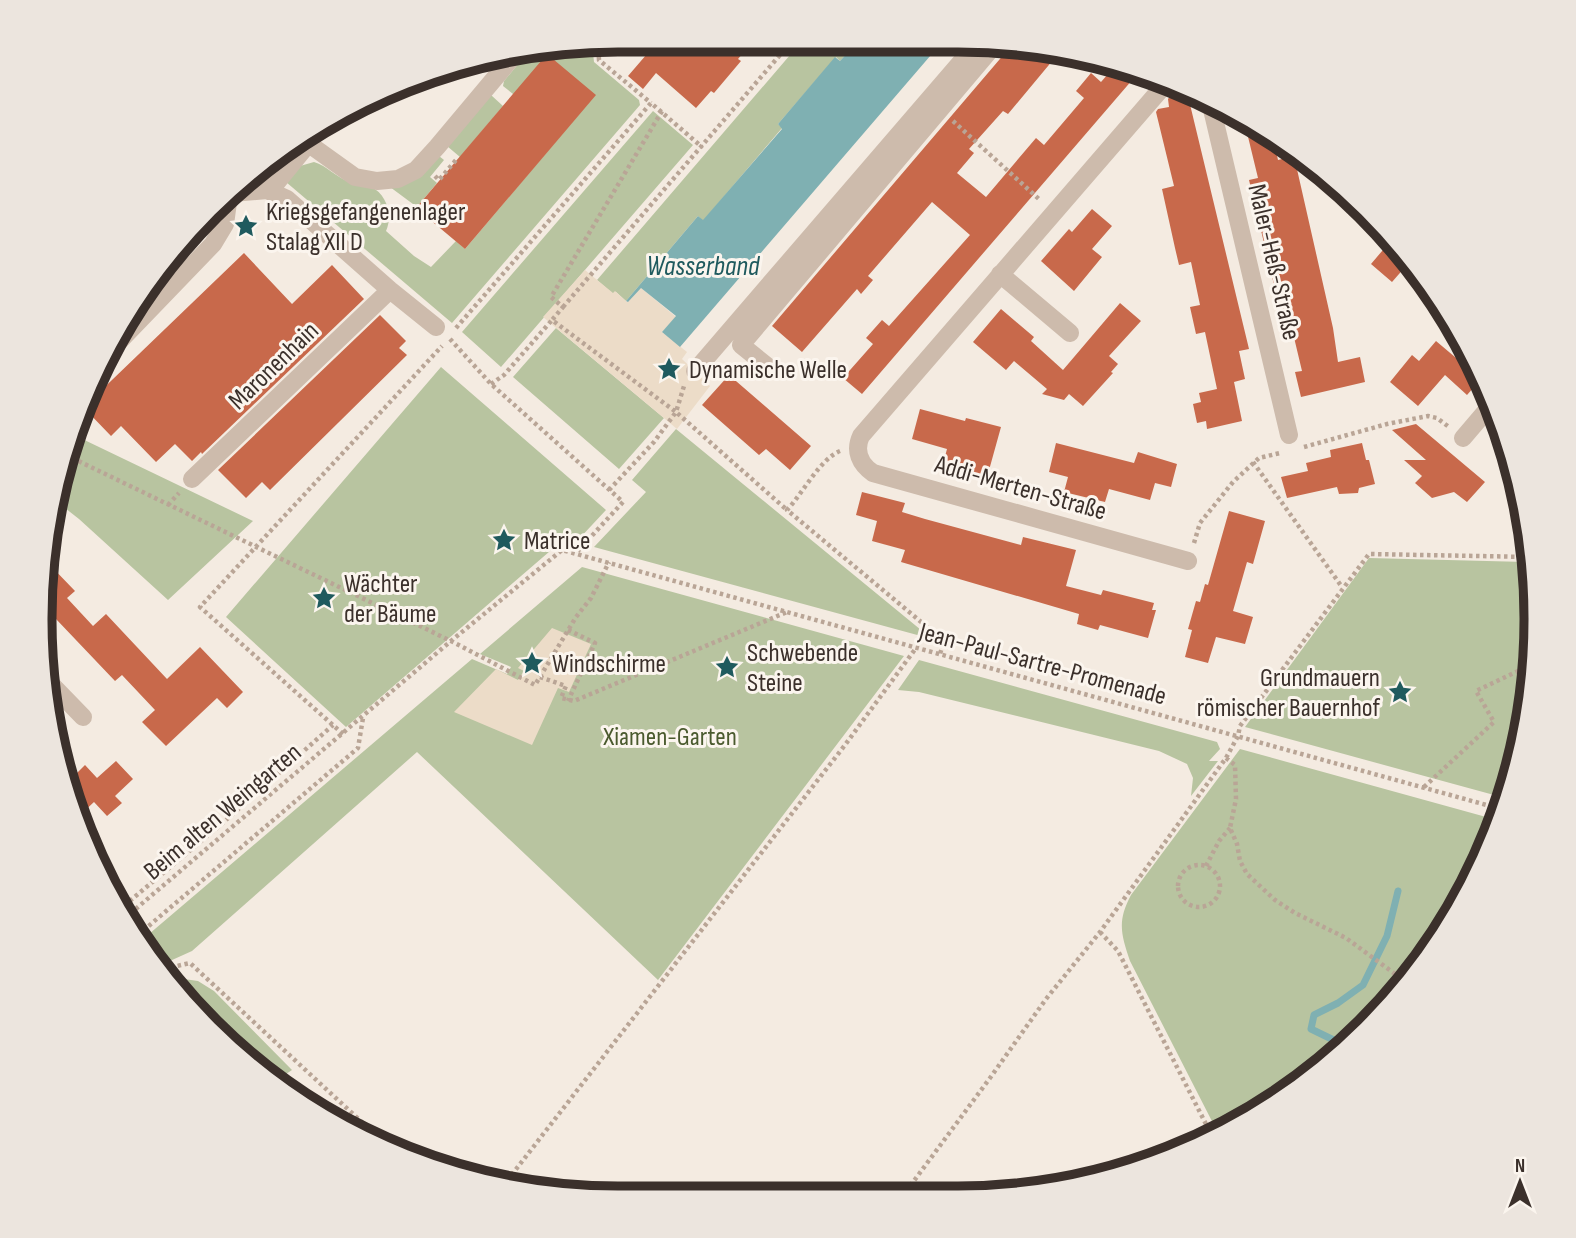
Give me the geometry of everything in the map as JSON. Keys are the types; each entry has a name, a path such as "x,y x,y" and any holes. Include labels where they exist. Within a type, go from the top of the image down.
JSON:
{"street":[{"path":"695,371 969,53"},
{"path":"767,366 741,345 987,54"},
{"path":"310,144 355,177 390,181 407,175 416,170 437,148 507,63"},
{"path":"858,445 861,436 1160,91"},
{"name":"Maler-Heß-Straße","path":"1213,114 1291,443"},
{"path":"267,190 277,182 296,154"},
{"path":"246,192 267,190 287,199 442,333"},
{"path":"135,325 213,244 225,224 227,209"},
{"path":"1000,274 1070,333"},
{"name":"Maronenhain","path":"192,478 390,290"},
{"path":"1463,438 1484,413"},
{"name":"Addi-Merten-Straße","path":"858,445 859,457 873,473 1188,561"},
{"path":"57,690 83,717"}],"path":[{"path":"491,384 504,375 783,52"},
{"path":"599,53 599,60 702,147"},
{"path":"343,734 200,607 257,547 442,333 651,103"},
{"path":"939,109 1032,192"},
{"path":"563,307 551,297 662,111"},
{"path":"442,177 456,160"},
{"path":"552,320 677,412 787,510 944,641 940,654"},
{"path":"442,333 491,384 623,502 576,553"},
{"path":"609,490 654,442 677,412 681,390 695,371"},
{"path":"1291,443 1428,416 1437,418 1463,438"},
{"path":"787,510 830,455 858,445"},
{"path":"76,460 451,641 535,685 591,598 609,562"},
{"path":"1188,561 1200,523 1253,462 1342,587"},
{"name":"Beim alten Weingarten","path":"134,911 562,550 576,553"},
{"name":"Jean-Paul-Sartre-Promenade","path":"576,553 1491,806"},
{"path":"910,1186 1046,999 1100,932 1226,758 1238,736 1240,726 1369,554 1520,557"},
{"path":"540,677 566,686 561,698 574,701 787,612"},
{"path":"568,630 595,643 568,701"},
{"path":"511,1176 845,745 916,648"},
{"path":"1423,787 1494,722 1476,691 1521,670"},
{"path":"145,929 358,748 364,717"},
{"path":"128,902 333,725"},
{"path":"1206,866 1219,841 1230,828 1236,799 1236,765 1226,758"},
{"path":"1230,828 1243,868 1269,895 1295,913 1346,938 1397,975"},
{"path":"1206,866 1217,875 1220,888 1218,895 1208,905 1194,906 1183,899 1178,886 1187,869 1206,866"},
{"path":"1100,932 1118,951 1208,1127"},
{"path":"172,967 190,962 366,1126"}],"green space":[{"path":"793,52 848,52 840,61 836,57 778,124 782,128 703,221 698,216 626,301 597,280"},
{"path":"593,53 594,62 639,100 640,105 452,323 286,182 300,166 314,162 349,182 377,190 385,200 389,212 386,231 431,267 456,241 465,249 595,95 513,94 503,86 521,61"},
{"path":"491,95 503,106 460,157 447,146"},
{"path":"653,111 693,145 501,367 462,332"},
{"path":"439,156 444,160 430,177 437,183 417,207 390,187"},
{"path":"556,328 664,418 619,469 513,377"},
{"path":"441,367 606,510 578,540 564,539 346,727 226,617"},
{"path":"676,429 932,639 594,547 646,492 632,480"},
{"path":"82,439 253,521 168,600 63,507"},
{"name":"Grundmauern römischer Bauernhof","path":"1369,558 1520,562 1524,619 1519,693 1513,730 1495,795 1245,727"},
{"name":"Xiamen-Garten","path":"582,567 904,656 658,980 417,752 192,951 168,962 148,935 472,659 507,674 511,667 480,654"},
{"path":"919,660 1217,742 1220,749 1209,761 1218,761 1191,796 1193,778 1187,764 1159,751 919,692 898,690"},
{"path":"1240,749 1487,817 1448,902 1428,934 1383,993 1331,1045 1302,1068 1272,1090 1213,1124 1130,961 1122,920 1131,895"},
{"path":"182,979 198,981 214,991 292,1070 284,1075 245,1045 218,1020"}],"shaded area":[{"path":"585,270 627,302 640,287 676,317 662,332 687,352 682,359 710,386 677,429 543,317"},
{"path":"552,628 591,644 569,692 558,688 532,745 454,712 496,669 518,680 524,671 518,668"}],"water":[{"name":"Wasserband","path":"848,52 934,52 680,347 662,332 676,316 641,288 626,301 698,216 703,220 782,129 778,124 835,57 840,61"}],"building":[{"path":"649,52 744,52 738,59 741,61 714,93 711,91 696,108 656,73 643,89 628,76"},
{"path":"1004,55 1053,60 1008,114 1003,111 969,149 974,153 957,173 986,197 1036,138 1044,145 1084,98 1076,91 1091,73 1101,82 1109,73 1132,81 862,394 843,378 873,344 866,338 882,320 889,326 970,235 932,202 868,276 873,280 861,294 857,289 802,352 772,326"},
{"path":"544,57 550,57 596,95 465,249 416,208"},
{"path":"1171,95 1190,103 1249,349 1239,351 1245,379 1234,382 1242,421 1207,429 1206,421 1197,423 1193,404 1201,402 1199,393 1217,389 1205,332 1196,334 1190,307 1200,305 1191,262 1179,265 1162,189 1174,186 1156,112 1169,107 1168,99"},
{"path":"1247,132 1276,151 1278,160 1286,158 1296,166 1333,328 1338,362 1360,357 1365,382 1301,397 1295,372 1302,371 1292,329 1285,331 1249,180 1258,178"},
{"path":"1092,209 1112,226 1092,249 1102,257 1074,291 1041,261 1069,229 1072,232"},
{"path":"1385,248 1403,270 1392,282 1371,264"},
{"path":"244,253 292,304 332,265 364,299 192,461 175,444 156,462 121,426 111,436 91,415 101,390"},
{"path":"1120,303 1141,321 1109,356 1118,364 1083,406 1069,394 1064,400 1042,394 1047,389 1014,361 1006,370 973,342 1001,309 1034,337 1031,341 1063,370"},
{"path":"380,315 406,341 399,348 407,355 270,490 262,482 246,498 218,470"},
{"path":"1436,341 1463,363 1474,387 1467,395 1445,375 1418,406 1390,382 1412,355 1419,361"},
{"path":"729,375 811,446 790,470 766,449 759,455 702,405"},
{"path":"920,409 1001,427 986,481 962,475 965,465 944,460 947,449 912,439"},
{"path":"1416,424 1485,482 1467,502 1454,492 1432,498 1415,483 1422,476 1404,460 1426,460 1392,430"},
{"path":"1056,443 1134,463 1138,452 1177,464 1171,487 1155,483 1150,500 1109,489 1105,502 1064,492 1068,477 1049,472"},
{"path":"1362,443 1375,484 1359,488 1358,493 1339,494 1337,487 1287,498 1281,477 1308,471 1306,463 1331,457 1330,450"},
{"path":"862,492 905,503 902,512 925,519 1021,545 1023,537 1076,550 1066,586 1101,595 1103,590 1154,603 1152,610 1156,610 1148,638 1100,625 1098,630 1077,624 1079,614 901,562 905,550 872,541 877,521 856,515"},
{"path":"1229,511 1265,521 1253,564 1247,562 1233,611 1253,617 1245,644 1216,637 1208,663 1185,657 1192,630 1188,629 1196,601 1200,602 1205,584 1208,585"},
{"path":"55,570 75,591 67,598 93,626 106,614 167,679 200,647 243,692 227,708 217,698 166,746 142,722 155,710 122,675 115,681 56,619 52,623"},
{"path":"116,761 133,779 115,796 122,803 107,816 94,802 86,809 75,775 85,765 97,778"}],"waterway":[{"path":"1335,1041 1311,1029 1314,1015 1338,1003 1363,985 1387,936 1398,891"}],"place":[{"name":"Kriegsgefangenenlager Stalag XII D","path":"246,226"},
{"name":"Dynamische Welle","path":"669,369"},
{"name":"Matrice","path":"504,540"},
{"name":"Wächter der Bäume","path":"324,598"},
{"name":"Windschirme","path":"532,663"},
{"name":"Schwebende Steine","path":"727,667"},
{"name":"Grundmauern römischer Bauernhof","path":"1400,692"}]}
